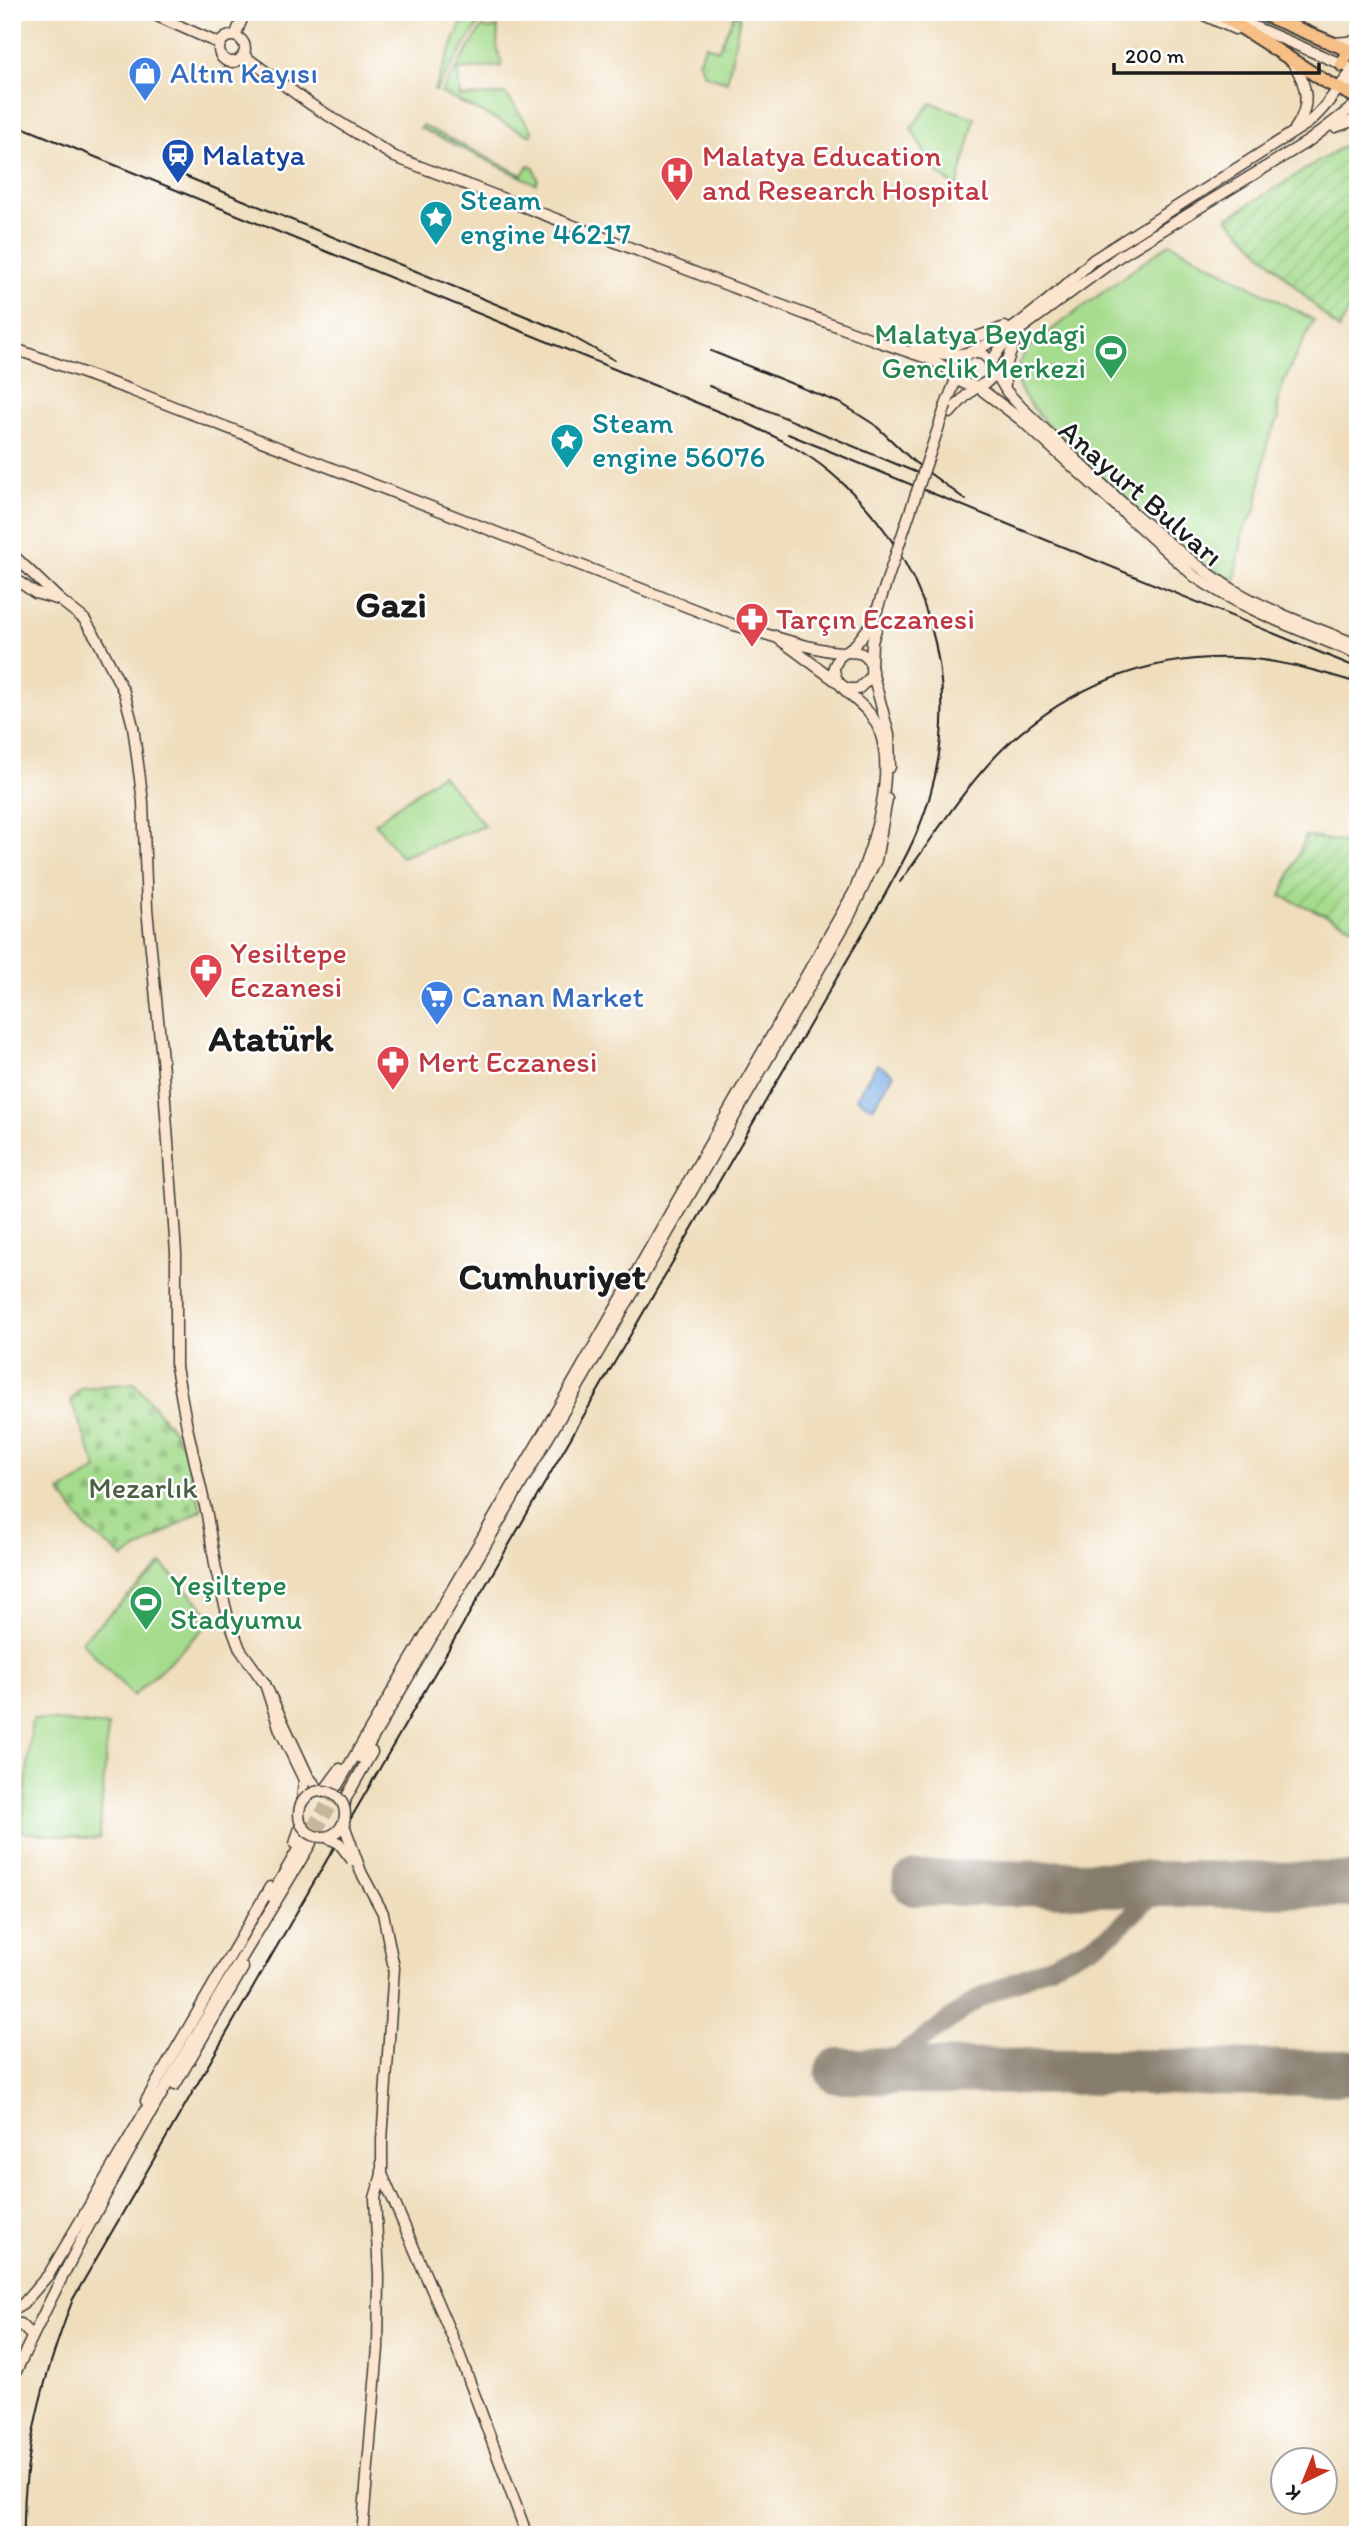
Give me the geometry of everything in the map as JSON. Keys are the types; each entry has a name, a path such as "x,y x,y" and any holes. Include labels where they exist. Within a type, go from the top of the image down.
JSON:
{"highway":[{"path":"1218,12 1358,100"},
{"path":"1258,12 1335,43 1355,48 1353,67"}],"main road":[{"path":"148,12 220,44"},
{"path":"235,36 245,12"},
{"path":"1197,12 1258,38"},
{"path":"875,624 836,662 834,673 842,686 853,690 863,686 870,678 875,624 948,409 960,360 1025,317 1093,260 1320,114 1353,67 1218,12"},
{"path":"1268,12 1282,20"},
{"path":"235,36 243,43 243,55 236,60 224,59 219,52 220,44 225,37 235,36"},
{"path":"243,55 310,104 396,157 841,328 930,359 958,374 963,383 978,387"},
{"path":"1291,59 1304,83 1307,99 1304,114 1294,132"},
{"path":"1338,88 1358,82"},
{"path":"948,409 988,382 992,365 1001,347 1018,331 1131,249 1310,140 1348,112 1358,100"},
{"path":"1310,140 1358,118"},
{"path":"911,346 957,344 999,330 1025,317"},
{"path":"841,328 940,354 983,354 992,365"},
{"path":"1006,392 1004,366 1013,351 1018,331"},
{"path":"12,348 235,430 734,625 844,654 861,653 872,667 889,735 891,753 885,822 872,869 848,919 339,1787"},
{"name":"Anayurt Bulvarı","path":"992,365 1006,392 1136,516 1205,570 1243,595 1358,645"},
{"name":"Anayurt Bulvarı","path":"978,387 1020,419 1194,576 1254,610 1358,653"},
{"path":"12,554 84,619 124,692 133,726 143,802 147,909 162,1059 176,1253 176,1367 225,1605 240,1649 265,1685 304,1780 299,1817 300,1833 149,2093 142,2123 12,2380"},
{"path":"12,577 35,593 60,600"},
{"path":"302,1802 322,1791 355,1746 399,1669 452,1595 788,1009 854,892 868,860 881,804 884,749 880,733 873,718 842,686 775,636"},
{"path":"362,2535 378,2348 379,2276 375,2197 382,2174 394,1968 383,1913 361,1872 343,1822 344,1807 363,1767 423,1663 452,1595"},
{"path":"289,1743 308,1776 322,1791 335,1795 344,1807"},
{"path":"142,2123 166,2102 306,1861 325,1837 339,1829 343,1822"},
{"path":"301,1824 312,1835 339,1843 361,1872"},
{"path":"12,2311 23,2304 49,2274 197,2033 307,1841"},
{"path":"382,2174 457,2348 527,2535"},
{"path":"12,2323 20,2324 33,2336"},
{"path":"12,2355 24,2355"}],"green space":[{"path":"466,12 470,12 478,25 436,91 434,90"},
{"path":"734,15 740,17 727,82 705,75 698,61 706,45 718,50"},
{"path":"482,27 498,27 497,46 502,66 458,70 460,97 506,94 533,132 531,136 441,93"},
{"path":"931,103 975,118 957,188 934,170 911,128"},
{"path":"422,125 522,175 528,165 534,167 538,180 536,184 420,128"},
{"path":"1358,137 1358,292 1339,330 1227,218"},
{"path":"1170,243 1314,320 1289,369 1280,396 1279,418 1267,443 1256,510 1243,531 1235,581 1190,556 1120,496 1043,420 1018,384 1019,363 1031,345"},
{"path":"441,774 485,826 401,857 375,823"},
{"path":"1306,836 1358,845 1358,929 1281,896"},
{"name":"Mezarlık","path":"135,1383 172,1429 187,1453 201,1510 124,1558 86,1528 60,1492 97,1469 71,1401 80,1388"},
{"path":"162,1564 214,1619 133,1696 81,1641"},
{"path":"32,1719 108,1726 99,1839 22,1832"}],"water":[{"path":"877,1064 894,1074 873,1108 856,1098"}],"taxiway":[{"path":"878,2072 978,1999 1092,1946 1115,1931 1163,1885"}],"runway":[{"path":"915,1883 1358,1885"},
{"path":"838,2071 1358,2073"}],"tunnel":[{"path":"311,1843 342,1788"},
{"path":"304,1839 331,1795"}],"railway":[{"path":"12,123 744,422 800,451 831,473 864,505 892,541 914,580 930,621 939,665 942,709 939,754 929,799 913,840 893,879 73,2299 37,2414 27,2474 24,2535"},
{"path":"180,174 564,332 614,360"},
{"path":"711,351 842,404 875,425 913,461 966,500"},
{"path":"709,386 920,474"},
{"path":"788,434 1358,668"},
{"path":"900,882 965,792 993,759 1034,722 1087,689 1144,668 1206,658 1268,661 1358,683"}],"place":[{"name":"Altın Kayısı","path":"145,103"},
{"name":"Malatya","path":"178,185"},
{"name":"Malatya Education and Research Hospital","path":"677,203"},
{"name":"Steam engine 46217","path":"436,247"},
{"name":"Malatya Beydagi Genclik Merkezi","path":"1111,381"},
{"name":"Steam engine 56076","path":"567,470"},
{"name":"Tarçın Eczanesi","path":"752,649"},
{"name":"Yesiltepe Eczanesi","path":"206,1000"},
{"name":"Canan Market","path":"437,1027"},
{"name":"Mert Eczanesi","path":"393,1092"},
{"name":"Yeşiltepe Stadyumu","path":"146,1632"}],"district":[{"name":"Gazi","path":"391,604"},
{"name":"Atatürk","path":"271,1038"},
{"name":"Cumhuriyet","path":"552,1276"}]}
